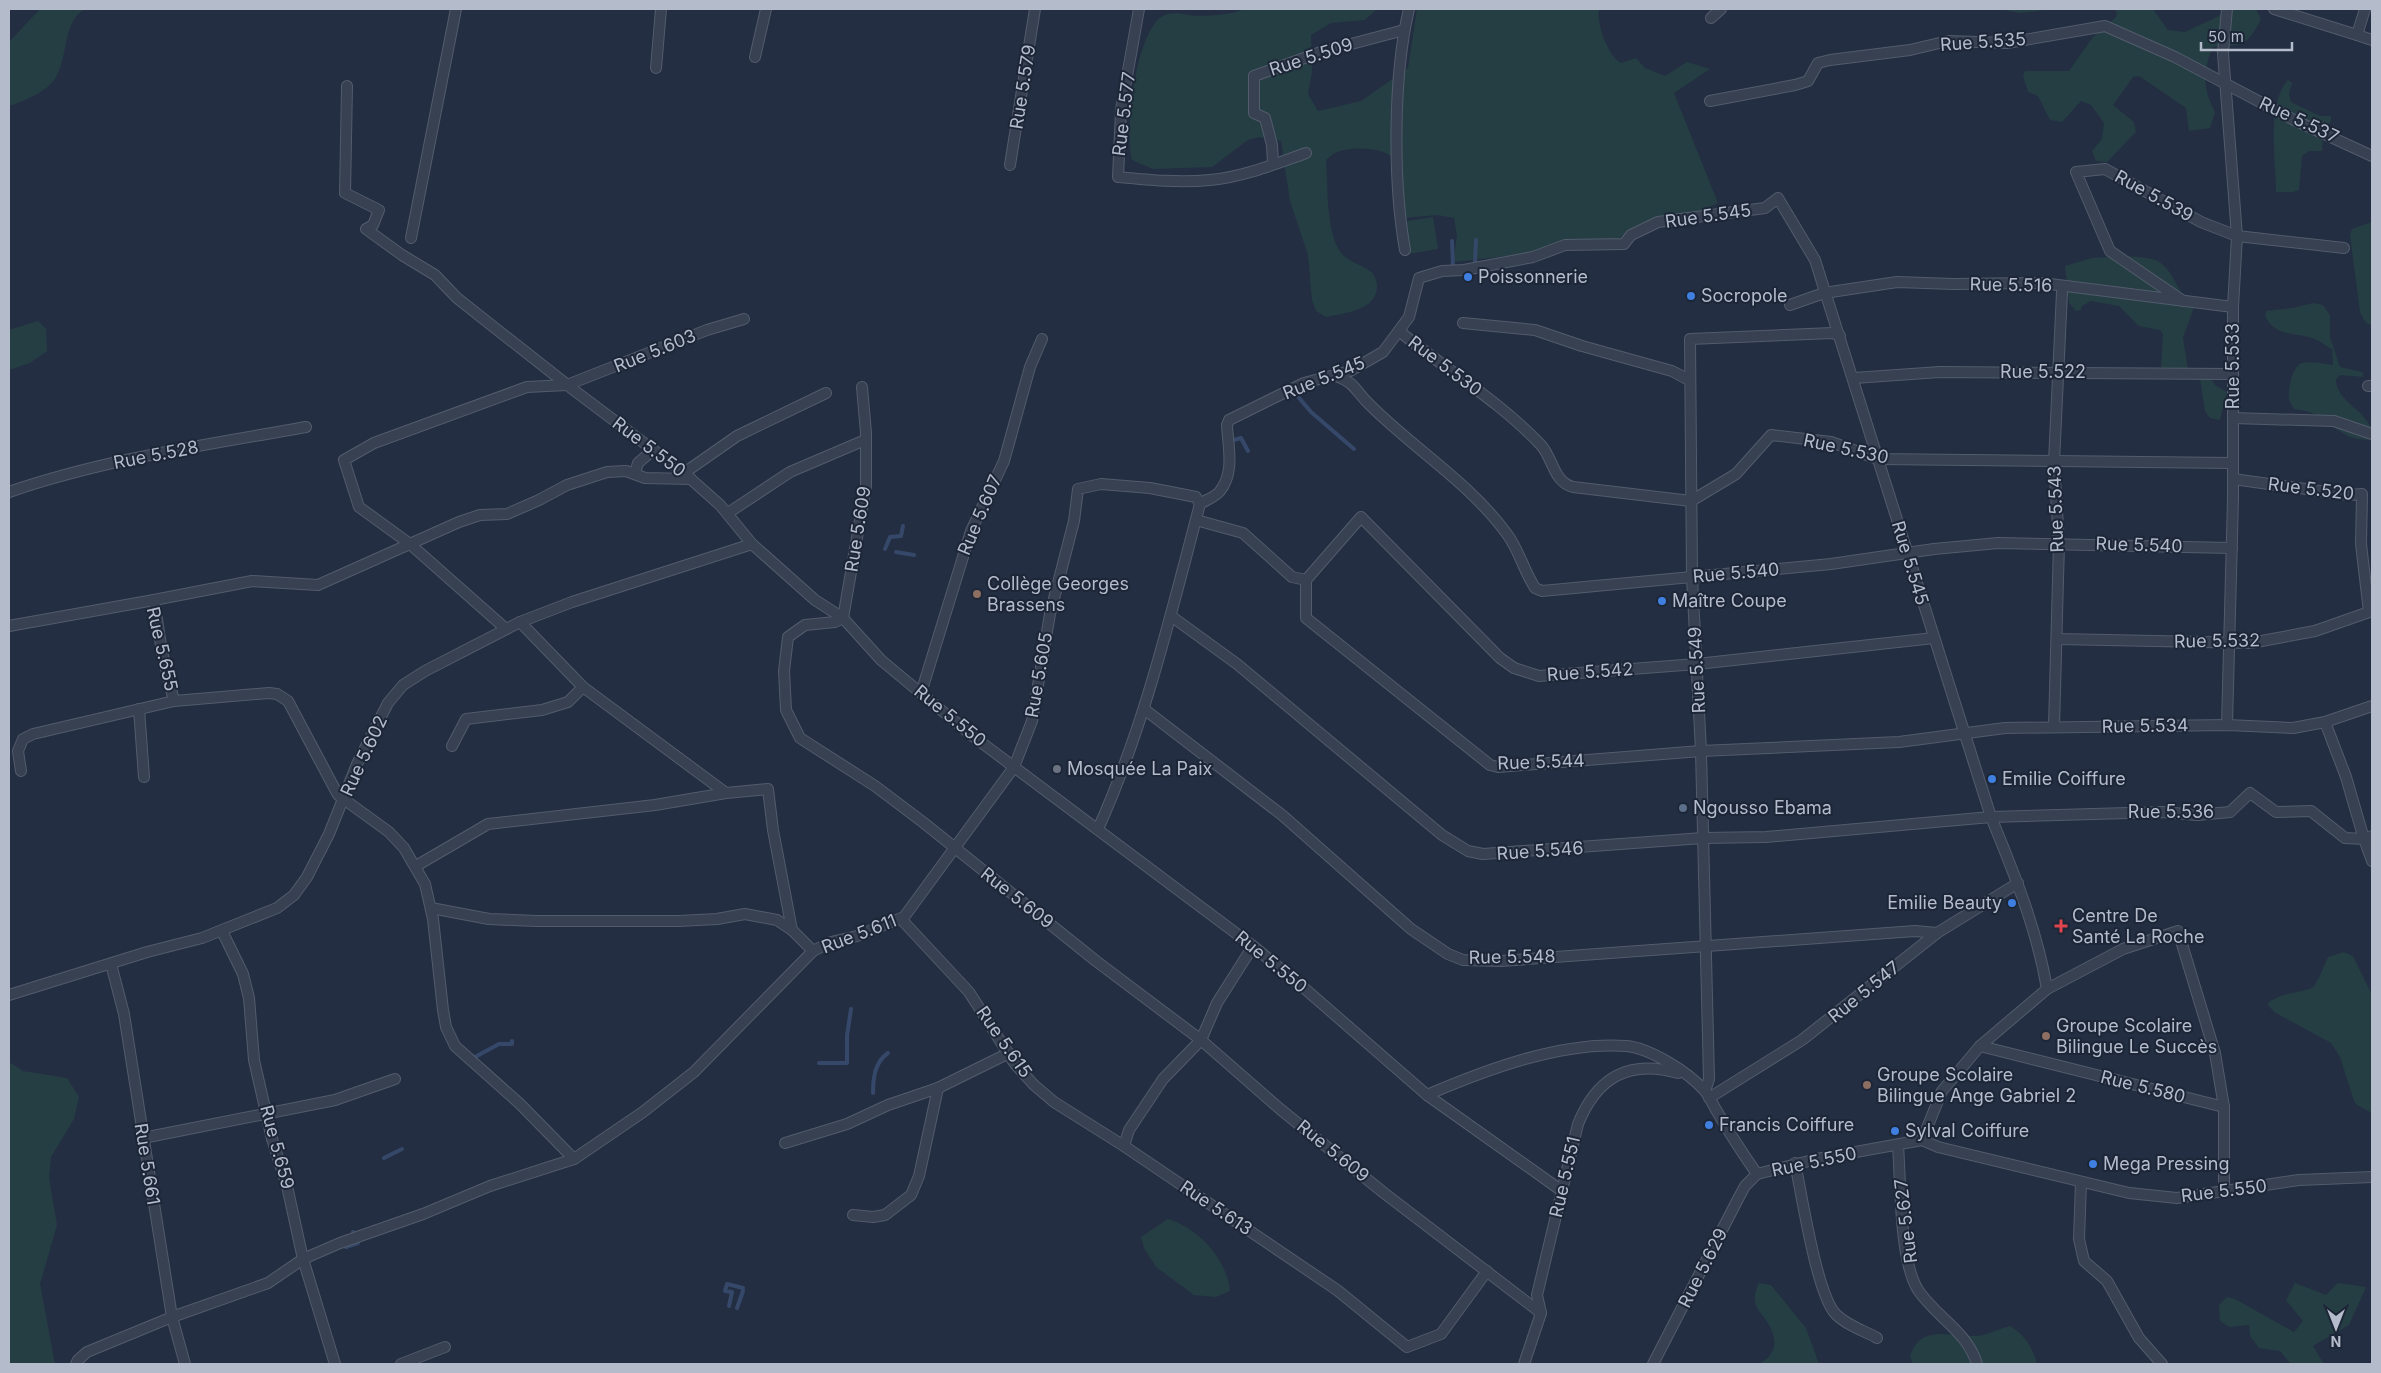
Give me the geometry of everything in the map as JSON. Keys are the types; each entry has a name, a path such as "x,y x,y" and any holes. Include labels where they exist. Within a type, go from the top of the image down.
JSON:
{"street":[{"path":"411,238 456,9"},
{"path":"656,68 661,9"},
{"path":"755,57 766,9"},
{"name":"Rue 5.579","path":"1010,165 1035,9"},
{"name":"Rue 5.577","path":"1139,9 1121,110 1118,177 1176,182 1211,180 1238,175 1306,153"},
{"path":"1405,250 1399,216 1398,122 1404,30 1409,9"},
{"path":"1711,18 1721,9"},
{"name":"Rue 5.533","path":"2227,9 2223,53 2237,236 2232,307 2233,479 2227,725"},
{"path":"2274,9 2372,40"},
{"path":"2357,35 2365,9"},
{"name":"Rue 5.535","path":"1710,101 1808,81 1818,63 1830,60 1910,50 1948,42 2007,43 2104,26 2175,57 2226,85"},
{"name":"Rue 5.509","path":"1273,164 1272,144 1265,118 1254,113 1254,76 1321,52 1404,30"},
{"name":"Rue 5.537","path":"2226,85 2372,156"},
{"name":"Rue 5.550","path":"347,86 345,193 379,210 373,225 366,229 402,255 435,275 457,298 567,385 688,476 728,513 752,544 815,600 842,618 881,660 1014,767 1098,828 1252,946 1304,988 1427,1095 1498,1068 1576,1048 1626,1046 1641,1049 1659,1057 1688,1077 1707,1094 1757,1174 1795,1163 1898,1146 1922,1140 1938,1147 2129,1193 2177,1198 2299,1180 2372,1177"},
{"name":"Rue 5.539","path":"2183,300 2110,251 2076,172 2105,169 2201,222 2237,236 2344,248"},
{"name":"Rue 5.545","path":"1200,504 1220,492 1227,476 1230,463 1227,425 1229,420 1304,383 1350,371 1382,352 1409,317 1419,278 1442,271 1464,270 1533,257 1565,245 1624,244 1631,235 1658,222 1765,208 1778,198 1815,260 1824,293 1854,378 1907,554 1991,817 2018,883 2038,944 2047,989"},
{"name":"Rue 5.516","path":"1790,305 1824,293 1897,282 1953,284 2042,283 2232,307"},
{"name":"Rue 5.543","path":"2054,727 2059,543 2054,462 2062,292"},
{"name":"Rue 5.603","path":"410,544 359,507 344,460 374,443 527,387 567,385 707,330 744,319"},
{"path":"1462,323 1535,330 1582,346 1666,369 1689,380"},
{"name":"Rue 5.530","path":"1399,331 1469,383 1539,443 1564,485 1691,501 1736,474 1771,435 1831,442 1878,459 2232,463"},
{"name":"Rue 5.549","path":"1707,1094 1709,1079 1704,947 1701,751 1692,577 1690,339 1833,333 1840,336"},
{"name":"Rue 5.607","path":"921,693 971,531 1004,461 1030,367 1042,339"},
{"name":"Rue 5.522","path":"1854,378 1940,372 2057,371 2233,374"},
{"name":"Rue 5.540","path":"1336,376 1348,380 1357,388 1369,404 1451,474 1505,531 1517,549 1535,588 1542,591 1831,564 1934,549 1998,543 2232,548"},
{"name":"Rue 5.609","path":"862,387 866,486 842,618 835,622 805,624 788,637 784,671 786,710 800,738 875,786 924,823 955,850 1096,961 1200,1040 1280,1109 1384,1193 1541,1312"},
{"path":"154,600 252,580 318,585 480,515 507,514 586,477 613,471 635,473 644,478 688,476 737,436 826,393"},
{"path":"2233,418 2334,421 2372,434"},
{"name":"Rue 5.528","path":"9,492 40,481 115,462 306,427"},
{"path":"728,513 790,472 865,440"},
{"path":"635,473 638,463 653,450"},
{"name":"Rue 5.520","path":"2233,479 2349,495 2362,494 2361,544 2371,612"},
{"name":"Rue 5.605","path":"955,850 1014,767 1032,721 1050,614 1074,522 1078,489 1101,484 1150,488 1196,497 1200,504"},
{"path":"1098,828 1118,782 1144,709 1200,504"},
{"name":"Rue 5.542","path":"1306,580 1361,518 1500,658 1514,668 1539,676 1697,664 1934,638"},
{"path":"1196,520 1244,533 1292,577 1306,580"},
{"path":"410,544 506,629"},
{"name":"Rue 5.602","path":"9,995 222,931 277,908 294,896 307,877 343,801 357,764 394,695 403,685 425,671 520,622 572,602 752,544"},
{"name":"Rue 5.544","path":"1306,580 1306,618 1490,765 1498,767 1701,751 1899,742 1936,739 1964,732"},
{"name":"Rue 5.655","path":"9,626 154,600 162,652 174,701 269,693 284,698 294,710 329,779 343,801"},
{"name":"Rue 5.532","path":"2057,639 2230,644 2290,636 2371,612"},
{"name":"Rue 5.546","path":"1170,616 1236,664 1442,835 1468,851 1497,855 1703,838 1766,837 1991,817"},
{"path":"520,622 583,687 726,793"},
{"path":"452,746 466,719 542,710 568,702 583,687"},
{"path":"21,771 18,751 23,739 33,734 174,701"},
{"name":"Rue 5.534","path":"1964,732 2005,728 2054,727 2227,725 2293,728 2325,722 2372,706"},
{"path":"139,709 144,777"},
{"name":"Rue 5.548","path":"1144,709 1282,815 1412,929 1448,954 1463,960 1501,961 1915,930 1936,932"},
{"path":"2325,722 2368,838 2372,862"},
{"path":"416,866 488,824 655,805 726,793 768,789 773,830 792,930"},
{"name":"Rue 5.536","path":"1991,817 2154,812 2197,815 2230,812 2250,794 2276,812 2311,811 2345,838 2368,838"},
{"path":"343,801 389,832 404,848 425,884 431,908 446,1027 455,1046 520,1104 574,1159"},
{"name":"Rue 5.611","path":"431,908 489,919 537,922 679,921 717,919 745,914 777,920 792,930 813,951 831,942 857,936 901,919 914,906 955,850"},
{"name":"Rue 5.547","path":"1707,1094 1802,1040 1936,932 2018,883"},
{"name":"Rue 5.615","path":"901,919 970,992 1022,1071 1047,1096 1124,1146"},
{"name":"Rue 5.659","path":"222,931 243,974 249,998 254,1060 268,1114 272,1139 287,1186 302,1259 335,1364"},
{"path":"1922,1140 1942,1091 1980,1046 2047,989 2123,949 2178,931 2214,1054 2224,1107 2224,1191"},
{"path":"1124,1146 1129,1130 1163,1080 1200,1040 1217,1003 1252,946"},
{"path":"76,1364 86,1352 172,1317 268,1283 302,1259 490,1186 574,1159 643,1112 694,1072 813,951"},
{"name":"Rue 5.661","path":"111,964 124,1014 172,1317 184,1364"},
{"name":"Rue 5.580","path":"1980,1046 2224,1107"},
{"path":"785,1143 847,1124 888,1105 938,1088 1009,1053"},
{"name":"Rue 5.551","path":"1524,1364 1541,1312 1537,1295 1580,1119 1593,1094 1606,1082 1621,1074 1652,1067 1688,1077"},
{"path":"143,1138 335,1100 395,1080"},
{"path":"853,1215 872,1217 885,1215 911,1195 919,1176 938,1088"},
{"path":"1427,1095 1562,1191"},
{"name":"Rue 5.613","path":"1124,1146 1337,1290 1407,1347 1442,1334 1487,1271"},
{"name":"Rue 5.627","path":"1898,1146 1905,1241 1917,1288 1967,1342 1977,1364"},
{"path":"1795,1163 1817,1264 1828,1302 1836,1314 1877,1338"},
{"name":"Rue 5.629","path":"1653,1364 1745,1186 1757,1174"},
{"path":"2081,1182 2080,1239 2084,1260 2107,1281 2139,1338 2162,1364"},
{"path":"401,1364 445,1347"}],"green space":[{"path":"40,9 85,9 78,14 69,30 60,67 54,81 36,95 9,106 9,42"},
{"path":"1244,9 1377,9 1365,20 1331,23 1311,35 1312,72 1308,94 1318,111 1361,101 1408,68 1417,9 1599,9 1599,22 1604,39 1612,54 1621,63 1636,58 1645,68 1665,76 1687,62 1710,69 1674,93 1718,203 1700,212 1644,222 1616,240 1559,242 1527,254 1453,262 1457,236 1454,218 1437,215 1403,218 1404,197 1402,183 1399,169 1392,157 1377,150 1349,149 1341,151 1326,160 1331,228 1341,253 1372,273 1376,279 1377,286 1376,294 1366,306 1350,312 1326,317 1316,311 1312,300 1308,255 1290,201 1281,141 1259,137 1248,140 1212,167 1153,169 1132,160 1130,127 1135,79 1140,56 1148,36 1157,21 1171,13 1195,16 1233,13"},
{"path":"2000,9 2050,9 2020,13"},
{"path":"2114,9 2153,9 2168,30 2185,32 2217,17 2227,9 2256,9 2261,19 2252,35 2243,43 2213,47 2207,64 2205,80 2208,96 2215,112 2210,128 2189,131 2186,108 2139,76 2133,77 2113,105 2134,122 2136,132 2107,162 2096,161 2092,151 2102,139 2104,123 2091,105 2081,101 2062,122 2050,120 2038,96 2028,92 2023,76 2025,71 2069,71 2093,37 2116,17 2117,12"},
{"path":"2288,80 2292,83 2289,94 2291,102 2320,116 2331,116 2331,121 2323,134 2322,151 2309,151 2302,156 2299,190 2276,192 2275,118 2281,90"},
{"path":"1433,217 1438,249 1408,254 1402,222"},
{"path":"2372,222 2372,326 2365,322 2360,312 2350,235 2352,229"},
{"path":"2125,256 2148,258 2161,263 2171,274 2182,294 2189,296 2195,304 2183,338 2188,370 2209,376 2215,385 2227,392 2220,420 2210,418 2205,411 2200,378 2176,376 2161,367 2163,334 2160,330 2139,326 2119,306 2091,301 2082,306 2081,310 2076,311 2069,303 2065,266 2092,258"},
{"path":"2313,303 2323,305 2330,315 2330,337 2340,367 2362,372 2364,377 2340,375 2336,379 2337,387 2341,394 2360,413 2370,427 2372,435 2369,440 2348,436 2312,413 2294,409 2289,399 2293,373 2299,365 2313,362 2333,365 2332,349 2312,338 2279,331 2269,323 2265,316 2266,311 2293,308"},
{"path":"38,321 46,329 47,351 30,363 9,370 9,330"},
{"path":"2344,952 2353,956 2372,995 2372,1113 2357,1105 2354,1101 2340,1057 2331,1043 2274,1012 2267,1004 2286,994 2306,990 2314,986 2328,957"},
{"path":"9,1062 23,1071 67,1078 79,1097 74,1119 51,1157 49,1178 57,1225 40,1284 55,1364 9,1364"},
{"path":"1168,1219 1190,1230 1209,1246 1223,1268 1228,1279 1230,1291 1216,1297 1194,1295 1156,1267 1144,1248 1141,1237"},
{"path":"1759,1283 1771,1285 1806,1328 1819,1364 1759,1364 1769,1357 1772,1352 1774,1337 1768,1322 1758,1310 1755,1302 1755,1294"},
{"path":"2295,1283 2326,1295 2338,1283 2366,1287 2349,1325 2313,1346 2324,1364 2291,1364 2280,1351 2259,1348 2250,1336 2249,1325 2229,1327 2220,1321 2219,1305 2227,1297 2235,1299 2294,1332 2303,1321 2286,1300"},
{"path":"2010,1326 2028,1342 2037,1364 1913,1364 1910,1356 1921,1339 1929,1335 1976,1336"}],"waterway":[{"path":"1475,263 1476,240"},
{"path":"1452,241 1453,266"},
{"path":"1294,392 1311,412 1354,449"},
{"path":"1234,440 1241,438 1248,451"},
{"path":"885,549 890,537 901,536 903,526"},
{"path":"896,552 914,555"},
{"path":"819,1063 847,1063 847,1036 851,1009"},
{"path":"475,1057 499,1044 512,1044 512,1041"},
{"path":"873,1093 876,1070 880,1061 888,1053"},
{"path":"384,1158 402,1149"},
{"path":"346,1247 358,1243 353,1232"},
{"path":"729,1306 732,1292 725,1291 727,1284 743,1288"},
{"path":"737,1308 743,1291"}],"place":[{"name":"Poissonnerie","path":"1468,277"},
{"name":"Socropole","path":"1691,296"},
{"name":"Collège Georges Brassens","path":"977,594"},
{"name":"Maître Coupe","path":"1662,601"},
{"name":"Mosquée La Paix","path":"1057,769"},
{"name":"Emilie Coiffure","path":"1992,779"},
{"name":"Ngousso Ebama","path":"1683,808"},
{"name":"Emilie Beauty","path":"2012,903"},
{"name":"Centre De Santé La Roche","path":"2061,926"},
{"name":"Groupe Scolaire Bilingue Le Succès","path":"2046,1036"},
{"name":"Groupe Scolaire Bilingue Ange Gabriel 2","path":"1867,1085"},
{"name":"Francis Coiffure","path":"1709,1125"},
{"name":"Sylval Coiffure","path":"1895,1131"},
{"name":"Mega Pressing","path":"2093,1164"}]}
